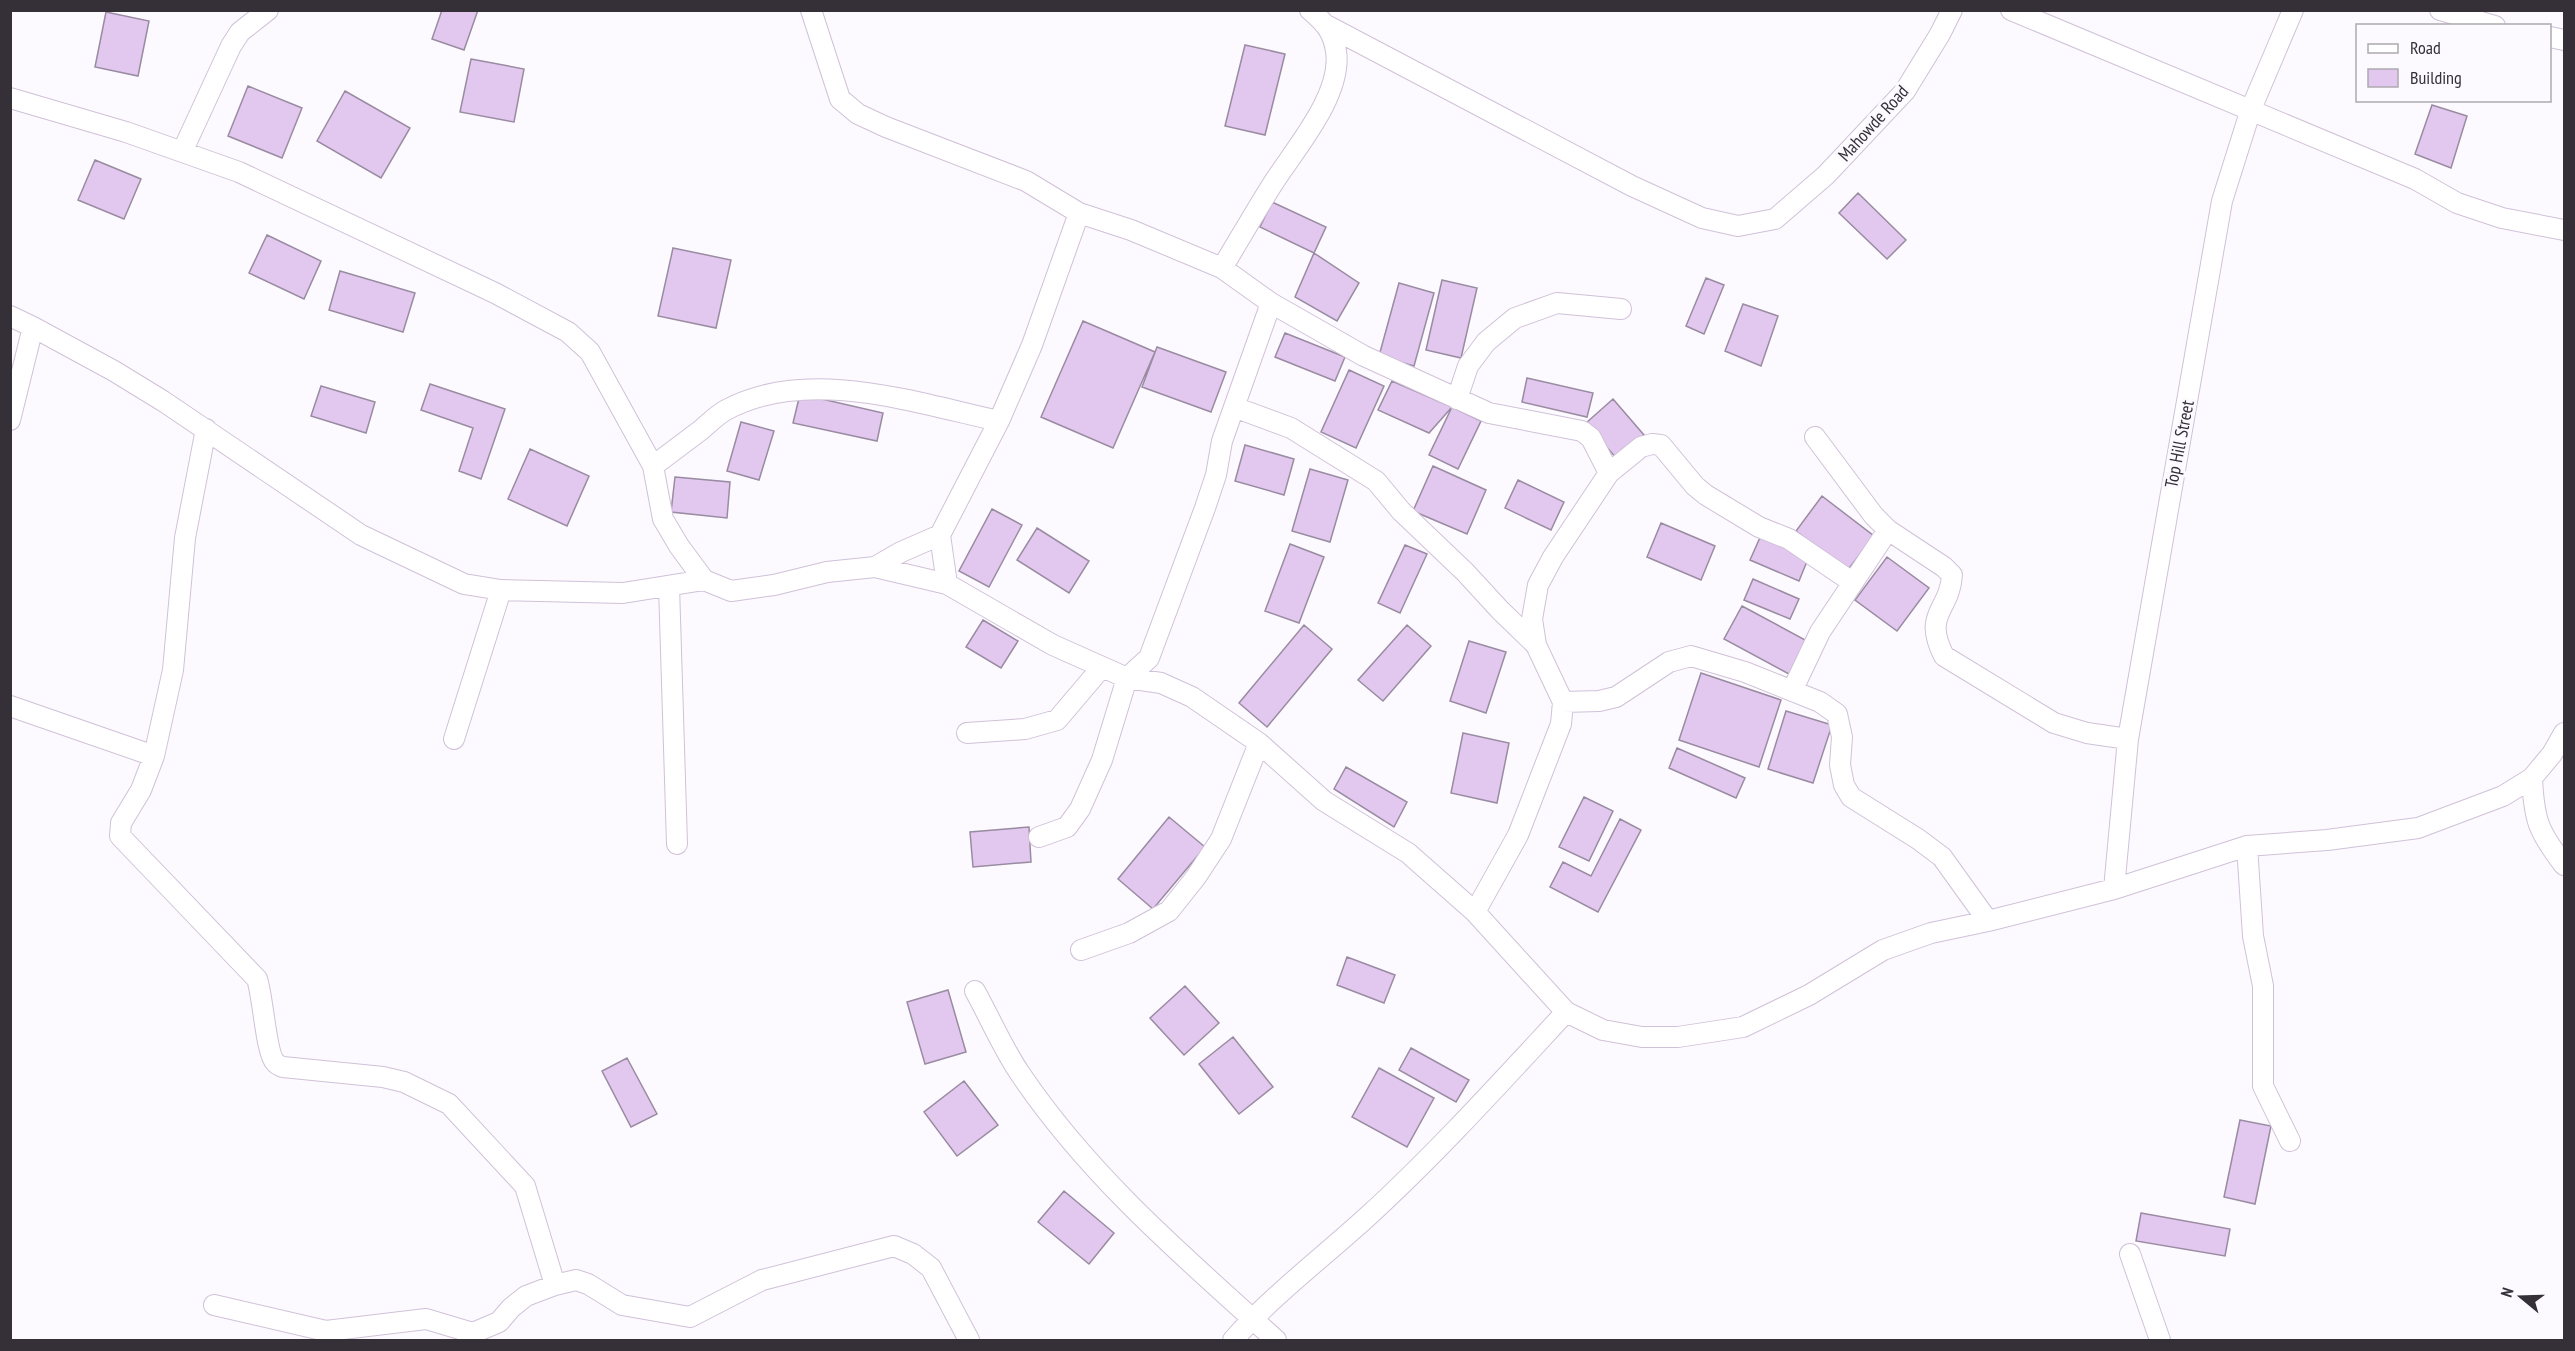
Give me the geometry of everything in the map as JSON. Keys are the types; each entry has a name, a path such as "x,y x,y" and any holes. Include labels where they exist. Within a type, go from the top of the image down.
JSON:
{"street":[{"path":"183,150 231,46 240,32 268,10"},
{"path":"811,10 840,99 858,114 1026,181 1079,213 1131,230 1222,268 1271,303 1364,356 1457,399 1489,413 1582,431 1591,438 1609,473"},
{"path":"1222,268 1314,122 1334,82 1336,52 1328,26 1310,10"},
{"name":"Mahowde Road","path":"1328,26 1632,186 1702,218 1738,226 1775,219 1826,176 1905,91 1952,10"},
{"path":"2012,10 2415,179 2457,203 2502,218 2565,230"},
{"name":"Top Hill Street","path":"2114,889 2128,739 2222,201 2250,109 2293,10"},
{"path":"2440,10 2488,24"},
{"path":"10,98 183,150 239,172 495,293 568,332 590,352 653,466 663,519 704,580 731,591 774,585 827,572 875,567 947,584 1053,645 1127,678 1161,683 1192,697 1259,743 1324,801 1408,853 1475,912 1566,1012 1603,1030 1642,1037 1678,1037 1743,1027 1809,995 1883,950 1931,933 2114,889 2247,846 2327,840 2418,828 2503,796 2532,778 2552,754 2565,733"},
{"path":"947,584 941,555 940,535 999,421 1032,345 1079,213"},
{"path":"1039,837 1066,827 1080,809 1102,760 1127,678 1149,658 1205,508 1216,475 1222,441 1271,303"},
{"path":"1457,399 1468,366 1486,342 1515,318 1557,303 1621,309"},
{"path":"10,316 114,371 206,429 361,535 464,584 501,590 623,593 704,580"},
{"path":"10,420 33,327"},
{"path":"653,466 725,410 749,401 809,389 853,390 896,397 999,421"},
{"path":"1234,407 1291,428 1376,481 1401,511 1536,645"},
{"path":"206,429 185,538 173,670 154,756 141,790 121,823 120,836 257,979 270,1052 274,1062 283,1067 383,1077 405,1082 449,1104 525,1186 555,1285"},
{"path":"1815,437 1874,516 1888,530 1944,567 1952,575 1951,586 1939,609 1935,625 1936,640 1944,656 2054,723 2087,733 2128,739"},
{"path":"1475,912 1518,835 1561,724 1563,702 1536,645 1532,619 1538,585 1553,557 1609,473 1641,447 1652,444 1661,445 1695,486 1706,495 1759,527 1789,539 1852,582"},
{"path":"1792,691 1820,632 1888,530"},
{"path":"875,567 901,552 940,535"},
{"path":"669,586 677,844"},
{"path":"454,740 501,590"},
{"path":"1563,702 1599,701 1616,697 1669,662 1691,656 1745,672 1820,702 1837,714 1842,736 1842,775 1844,785 1851,797 1918,839 1942,857 1988,921"},
{"path":"967,733 1025,729 1057,720 1102,667"},
{"path":"10,706 154,756"},
{"path":"1081,950 1128,933 1169,911 1196,877 1221,839 1259,743"},
{"path":"2532,778 2534,812 2546,841 2565,865"},
{"path":"2503,796 2534,812"},
{"path":"2247,846 2253,936 2263,986 2263,1086 2290,1141"},
{"path":"975,991 1019,1074 1070,1141 1136,1211 1276,1341"},
{"path":"1233,1341 1252,1319 1368,1216 1463,1123 1566,1012"},
{"path":"214,1305 326,1332 426,1319 473,1333 499,1322 526,1296 576,1280 588,1284 622,1305 690,1317 762,1280 894,1246 913,1254 931,1268 969,1341"},
{"path":"2130,1254 2160,1341"}],"building":[{"path":"442,10 478,10 464,50 432,39"},
{"path":"106,12 149,21 138,76 95,67"},
{"path":"1245,45 1285,54 1265,135 1225,126"},
{"path":"471,59 524,69 514,122 460,112"},
{"path":"248,86 302,108 282,158 228,136"},
{"path":"345,91 410,128 381,178 317,141"},
{"path":"2432,105 2467,116 2451,168 2415,154"},
{"path":"95,160 141,179 124,219 78,200"},
{"path":"1858,193 1906,240 1887,259 1839,213"},
{"path":"1272,202 1326,227 1314,253 1260,227"},
{"path":"267,235 321,261 304,299 249,273"},
{"path":"673,248 731,260 716,328 658,316"},
{"path":"1314,253 1359,283 1337,321 1295,297"},
{"path":"340,271 415,293 403,332 329,310"},
{"path":"1706,278 1724,285 1704,334 1686,326"},
{"path":"1442,280 1477,288 1461,358 1426,350"},
{"path":"1399,283 1434,293 1414,366 1379,356"},
{"path":"1743,304 1778,316 1761,366 1725,351"},
{"path":"1083,321 1155,352 1113,448 1041,417"},
{"path":"1285,333 1345,357 1335,381 1275,357"},
{"path":"1157,347 1226,372 1211,412 1142,387"},
{"path":"1349,370 1384,386 1356,448 1321,432"},
{"path":"1527,378 1593,393 1587,417 1522,402"},
{"path":"1392,381 1452,407 1429,433 1378,410"},
{"path":"430,384 505,409 481,479 459,471 473,428 421,410"},
{"path":"321,386 375,402 366,433 311,416"},
{"path":"800,394 883,413 877,441 793,423"},
{"path":"1613,399 1644,435 1617,459 1586,423"},
{"path":"1452,407 1481,421 1458,469 1429,455"},
{"path":"741,422 774,431 759,480 727,471"},
{"path":"1245,445 1294,459 1284,495 1235,481"},
{"path":"530,449 589,476 567,526 508,499"},
{"path":"1433,466 1486,490 1467,534 1413,511"},
{"path":"1310,469 1348,480 1330,542 1292,531"},
{"path":"675,477 730,482 727,518 671,512"},
{"path":"1518,480 1564,502 1551,530 1505,508"},
{"path":"1822,496 1874,536 1847,571 1796,531"},
{"path":"992,509 1022,525 989,587 959,571"},
{"path":"1661,523 1715,546 1701,580 1647,557"},
{"path":"1037,528 1089,561 1069,593 1017,560"},
{"path":"1762,533 1810,554 1799,581 1750,560"},
{"path":"1290,544 1324,557 1299,623 1265,611"},
{"path":"1405,545 1427,554 1400,613 1378,603"},
{"path":"1887,557 1929,588 1897,631 1855,600"},
{"path":"1753,579 1799,599 1790,619 1744,600"},
{"path":"1742,606 1807,641 1789,674 1724,639"},
{"path":"983,620 1018,641 1001,668 966,647"},
{"path":"1304,625 1332,649 1267,727 1239,703"},
{"path":"1407,625 1431,646 1383,701 1358,680"},
{"path":"1469,641 1506,652 1486,713 1450,701"},
{"path":"1701,673 1781,700 1759,767 1679,740"},
{"path":"1786,711 1832,725 1813,783 1768,769"},
{"path":"1463,733 1509,743 1497,803 1451,793"},
{"path":"1677,748 1745,778 1736,798 1669,768"},
{"path":"1346,767 1407,802 1394,827 1334,789"},
{"path":"1584,797 1613,811 1589,861 1559,847"},
{"path":"1169,817 1205,847 1153,909 1118,879"},
{"path":"1620,819 1641,830 1598,912 1550,887 1563,862 1591,876"},
{"path":"1029,827 1031,862 973,867 970,832"},
{"path":"1347,957 1395,975 1384,1003 1337,985"},
{"path":"1185,986 1219,1023 1184,1055 1150,1018"},
{"path":"948,990 966,1052 925,1064 907,1002"},
{"path":"1233,1037 1273,1087 1239,1114 1199,1064"},
{"path":"1411,1048 1469,1080 1456,1102 1399,1070"},
{"path":"627,1058 657,1114 631,1127 602,1071"},
{"path":"1379,1068 1434,1098 1407,1147 1352,1117"},
{"path":"964,1081 998,1125 957,1156 924,1112"},
{"path":"2240,1120 2271,1126 2255,1204 2224,1197"},
{"path":"1064,1191 1114,1233 1089,1264 1038,1222"},
{"path":"2141,1213 2230,1229 2225,1256 2136,1241"}]}
